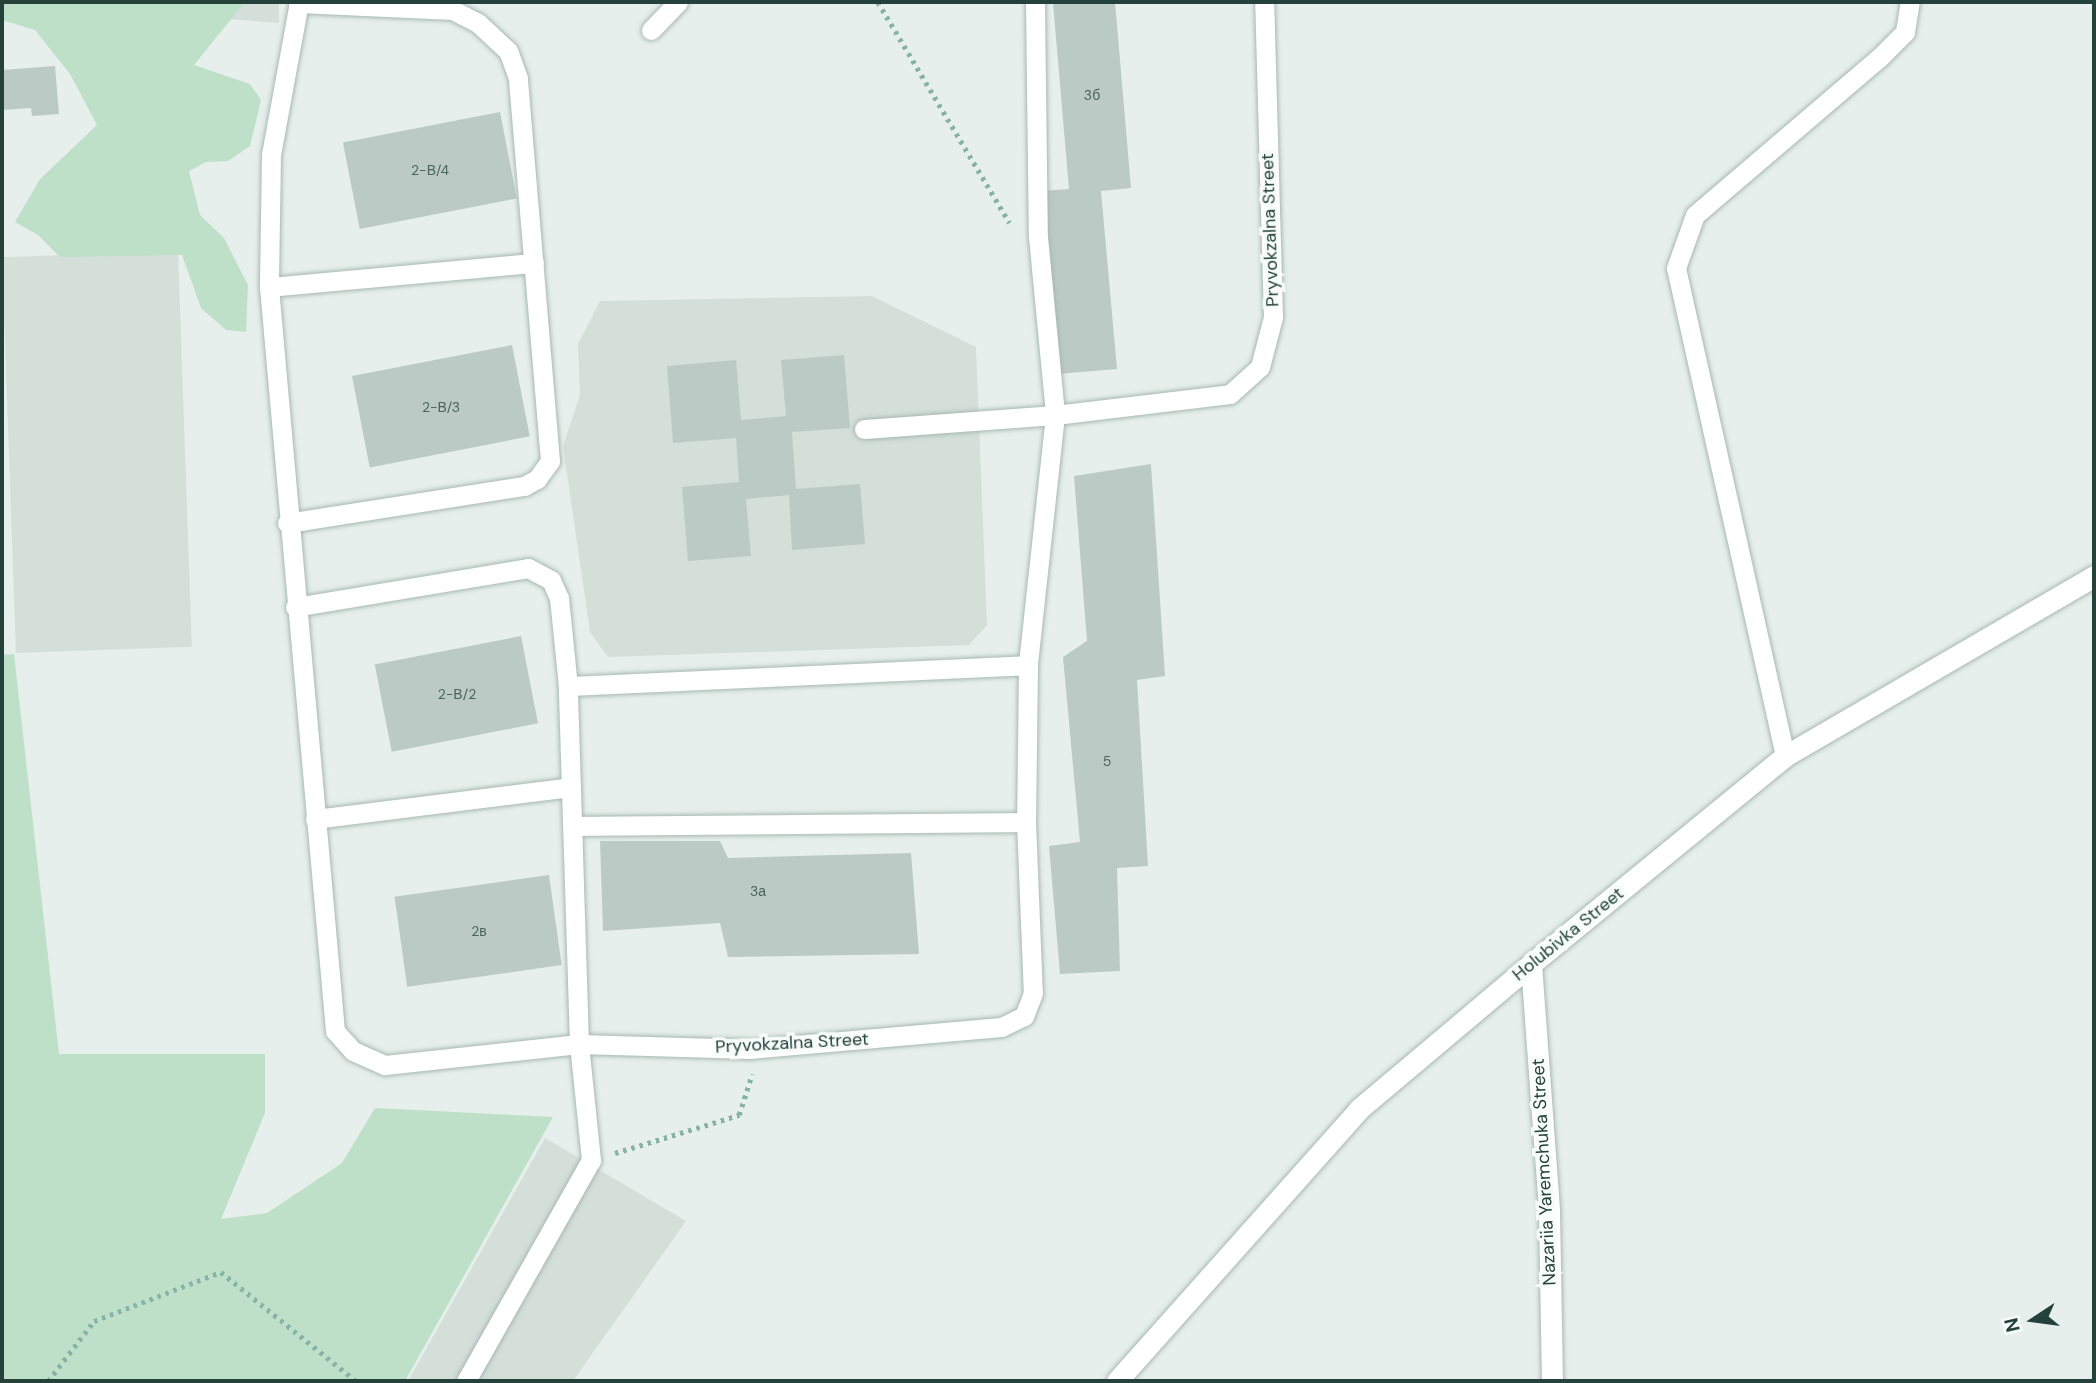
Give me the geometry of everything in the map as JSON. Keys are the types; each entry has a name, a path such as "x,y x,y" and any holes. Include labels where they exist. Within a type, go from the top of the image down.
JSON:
{"street":[{"name":"Holubivka Street","path":"1117,1381 1359,1109 1531,964 1785,756 2094,576"},
{"name":"Nazariia Yaremchuka Street","path":"1531,964 1549,1211 1552,1381"}],"lane":[{"path":"287,523 524,486 537,479 550,461 518,78 508,51 478,23 453,10 298,2"},
{"name":"Pryvokzalna Street","path":"298,2 271,154 269,287 287,523 335,1031 353,1051 385,1065 579,1044 751,1049 1001,1027 1024,1016 1033,993 1026,822 1028,665 1055,415 1038,237 1035,2"},
{"path":"651,30 678,2"},
{"name":"Pryvokzalna Street","path":"864,429 1055,415 1230,394 1260,367 1273,317 1264,2"},
{"path":"1785,756 1676,268 1695,215 1879,58 1905,32 1910,2"},
{"path":"269,287 534,263"},
{"path":"295,607 528,568 551,580 559,598 568,686 579,1044 591,1160 466,1381"},
{"path":"568,686 1028,665"},
{"path":"315,819 571,787"},
{"path":"574,826 1026,822"}],"path":[{"path":"878,2 1013,227"},
{"path":"591,1160 739,1115 753,1068 751,1049"},
{"path":"48,1381 94,1321 221,1272 356,1381"}],"shaded area":[{"path":"21,2 279,2 279,23"},
{"path":"178,251 192,647 16,653 2,257"},
{"path":"872,296 976,347 987,625 969,645 608,657 590,632 563,446 580,395 578,344 600,301"},
{"path":"545,1138 686,1221 573,1381 408,1381"}],"green space":[{"path":"2,2 245,2 194,65 250,84 261,100 250,146 228,161 206,162 189,171 200,215 224,238 248,285 246,332 226,330 201,308 182,255 60,257 38,235 15,222 40,179 97,125 70,74 35,30 2,20"},
{"path":"14,654 59,1054 265,1054 265,1113 221,1219 267,1213 342,1163 375,1108 553,1117 405,1381 2,1381 2,655"}],"building":[{"path":"1115,2 1131,188 1101,191 1117,369 1058,374 1042,191 1069,189 1053,3"},
{"path":"55,66 59,114 32,116 31,108 2,110 2,70"},
{"path":"500,112 517,198 360,229 343,143"},
{"path":"512,345 530,436 370,467 352,376"},
{"path":"844,355 850,428 792,432 796,489 860,484 865,544 792,550 789,495 746,499 751,556 688,561 682,487 739,482 736,438 673,443 667,366 736,360 741,420 786,416 781,360"},
{"path":"1151,464 1165,676 1137,680 1148,866 1117,868 1120,971 1060,974 1049,846 1080,842 1063,657 1087,641 1074,476"},
{"path":"521,636 538,723 392,752 375,664"},
{"path":"600,841 720,841 728,858 911,853 919,954 728,957 720,923 603,931"},
{"path":"549,875 562,965 407,987 395,897"}]}
